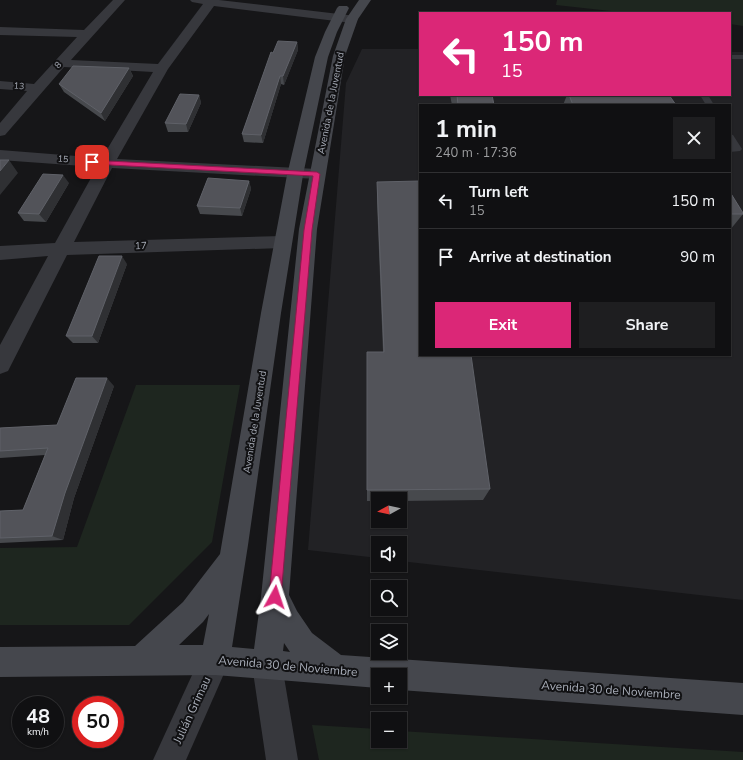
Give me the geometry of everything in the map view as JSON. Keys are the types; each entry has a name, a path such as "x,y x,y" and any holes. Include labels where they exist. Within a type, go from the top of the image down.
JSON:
{"main road":[{"name":"Avenida de la Juventud","path":"216,660 282,242 295,172 330,55 345,12 365,0"},
{"name":"Avenida de la Juventud","path":"267,666 275,597 308,230 317,174 330,55"},
{"path":"141,661 193,612 233,560"},
{"path":"275,597 287,621 302,643 336,670"},
{"name":"Avenida 30 de Noviembre","path":"0,662 216,660 267,666 743,699"}],"street":[{"name":"8","path":"0,132 5,120 119,0"},
{"path":"0,365 108,163 162,68 204,1 345,12"},
{"path":"0,31 88,34"},
{"path":"60,63 162,68"},
{"name":"13","path":"0,85 37,88"},
{"name":"15","path":"0,155 108,163 317,174"},
{"name":"17","path":"0,253 63,248 282,242"},
{"name":"Julián Grimau","path":"169,760 216,660"},
{"path":"267,666 282,760"}],"lane":[{"path":"731,57 743,57"},
{"path":"731,139 737,149 731,149"}],"shaded area":[{"path":"557,0 743,0 743,26 731,24 731,12 620,12 556,5"},
{"path":"362,49 419,49 419,96 731,96 731,52 743,52 743,600 407,562 407,536 371,536 371,557 308,550 346,83"},
{"path":"136,385 240,385 212,542 129,625 0,625 0,548 77,547"},
{"path":"312,725 371,729 371,748 407,748 407,731 743,752 743,760 319,760"}],"building":[{"path":"278,41 297,42 283,76 280,76 261,135 242,134 271,52 273,53"},
{"path":"73,66 129,68 101,113 59,84"},
{"path":"180,94 199,95 186,124 165,123"},
{"path":"457,96 492,96 494,104 458,104"},
{"path":"569,96 670,96 675,104 573,104"},
{"path":"0,160 9,160 0,171"},
{"path":"43,174 63,175 39,214 18,213"},
{"path":"208,178 249,181 240,208 197,206"},
{"path":"419,181 419,356 471,356 490,489 367,490 367,352 384,352 377,182"},
{"path":"731,194 743,213 731,214"},
{"path":"99,256 122,256 92,336 66,336"},
{"path":"76,378 107,378 65,493 52,536 0,538 0,511 23,510 48,448 0,451 0,428 57,425"}],"route":[{"path":"92,162 317,174 308,230 308,244 275,597"}]}
